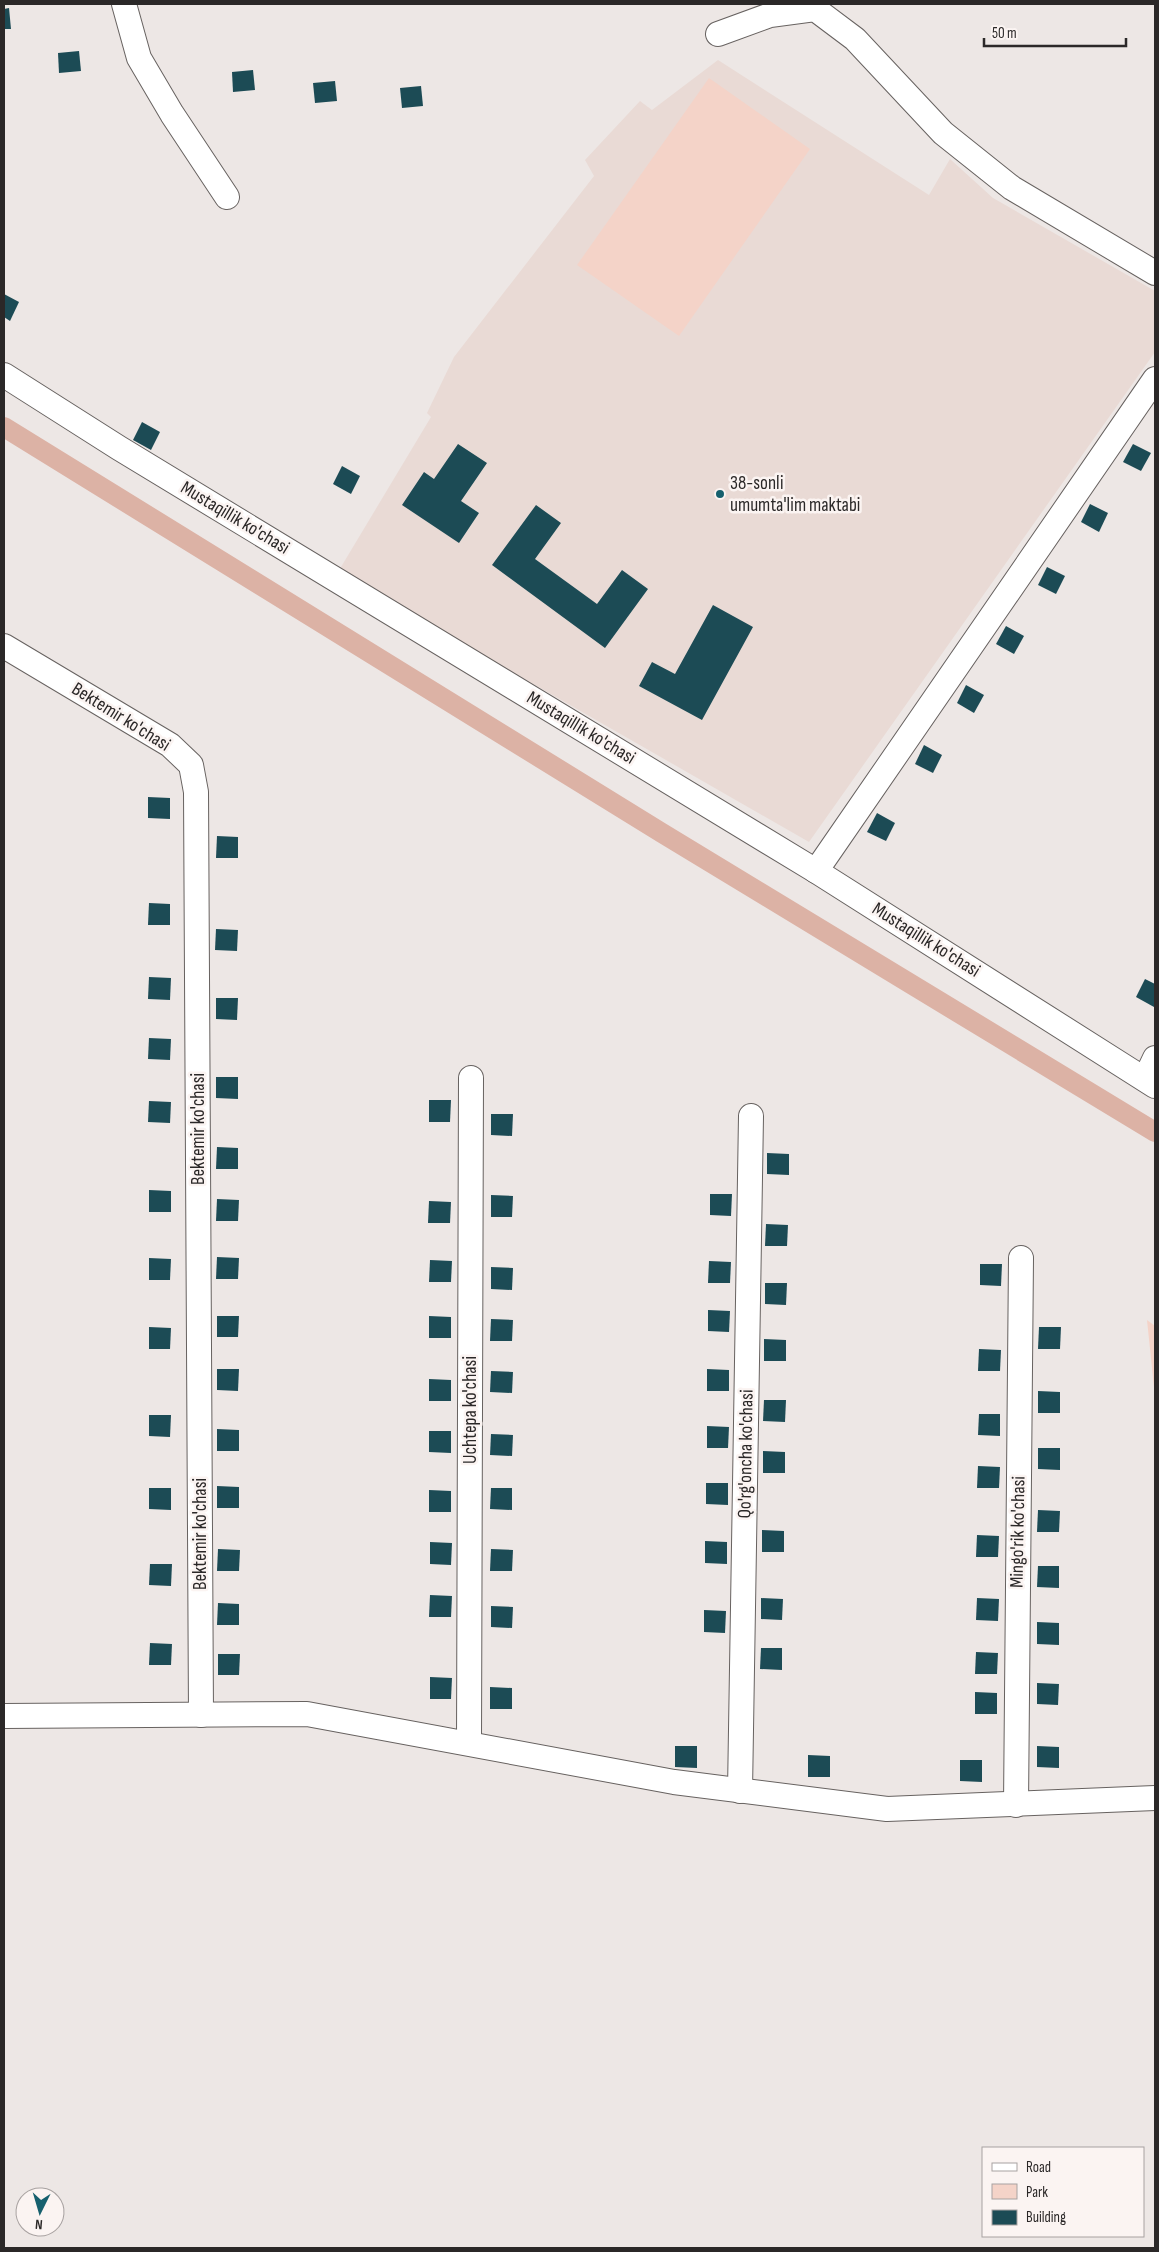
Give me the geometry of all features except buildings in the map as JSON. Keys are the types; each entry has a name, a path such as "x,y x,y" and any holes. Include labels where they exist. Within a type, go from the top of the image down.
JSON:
{"street":[{"path":"124,4 139,58 172,114 227,197"},
{"path":"718,34 770,15 815,9 855,39 943,133 1012,188 1155,273"},
{"name":"Mustaqillik ko'chasi","path":"4,375 119,448 816,871 1150,1082"},
{"path":"816,871 1155,379"},
{"name":"Bektemir ko'chasi","path":"4,646 170,745 191,765 196,792 201,1716"},
{"path":"1150,1082 1155,1058"},
{"name":"Uchtepa ko'chasi","path":"469,1743 471,1078"},
{"name":"Qo'rg'oncha ko'chasi","path":"740,1791 751,1116"},
{"name":"Mingo'rik ko'chasi","path":"1016,1806 1021,1258"},
{"path":"4,1716 307,1714 674,1782 887,1809 1016,1806 1155,1798"}],"shaded area":[{"name":"38-sonli umumta'lim maktabi","path":"718,60 929,195 950,159 993,198 1155,291 1155,352 809,842 338,572 431,417 427,413 454,357 594,176 585,160 640,101 652,110"}],"green space":[{"path":"709,78 810,149 679,336 577,265"},
{"path":"1147,1320 1155,1326 1155,1397"}],"waterway":[{"path":"4,427 662,833 1155,1132"}],"place":[{"name":"38-sonli umumta'lim maktabi","path":"720,494"}]}
